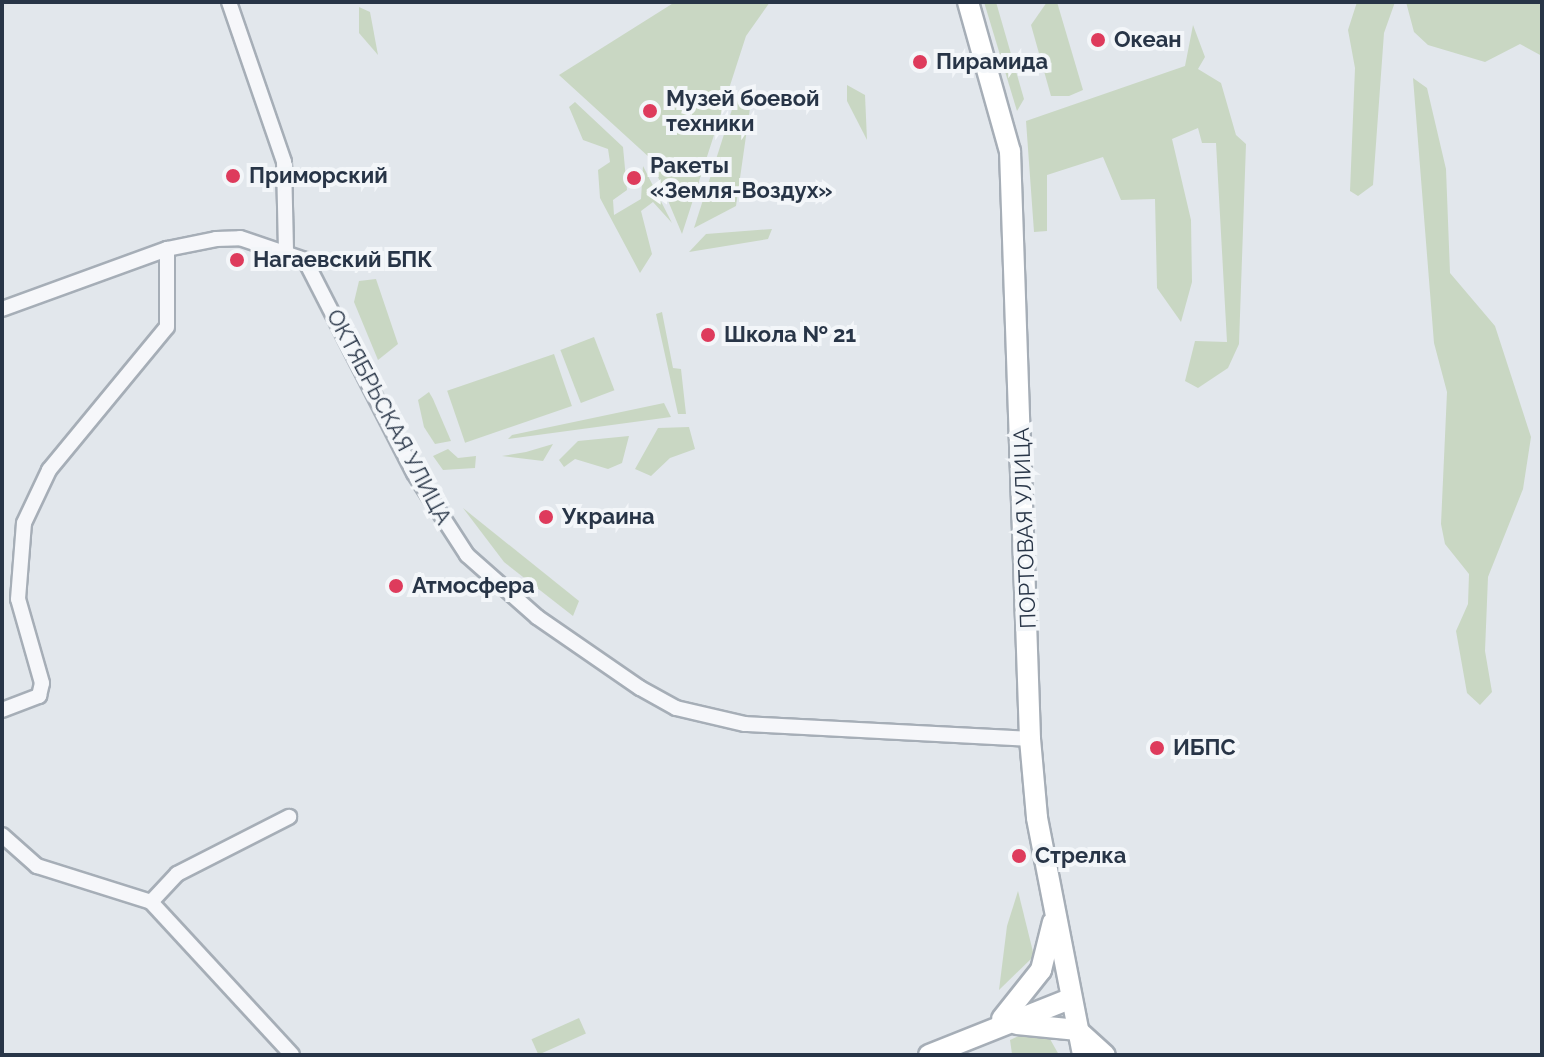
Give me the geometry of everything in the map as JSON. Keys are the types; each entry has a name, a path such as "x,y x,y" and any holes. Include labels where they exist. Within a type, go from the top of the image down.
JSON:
{"street":[{"path":"229,2 284,162 286,252"},
{"name":"ПОРТОВАЯ УЛИЦА","path":"968,2 1004,125 1017,217 1030,739 1055,916 1083,1055"},
{"name":"ОКТЯБРЬСКАЯ УЛИЦА","path":"2,309 167,249 216,239 240,238 286,252 305,260 414,473 467,555 516,601 640,688 676,708 745,724 860,724 962,740 1030,739"},
{"path":"2,710 39,696 42,683 18,599 24,523 49,470 167,327 167,249"},
{"path":"151,902 177,874 289,817"},
{"path":"2,835 37,866 151,902 292,1055"},
{"path":"997,1025 1041,970 1055,916"},
{"path":"929,1055 997,1025 1070,999"},
{"path":"997,1025 1027,1023 1078,1030 1105,1055"},
{"path":"1027,1023 1061,1036 1075,1055"}],"green space":[{"path":"675,2 770,2 746,36 682,234 650,158 559,75"},
{"path":"984,2 996,2 1024,99 1017,111"},
{"path":"1047,2 1057,2 1083,90 1069,96 1051,96 1031,25"},
{"path":"1357,2 1395,2 1384,33 1373,185 1358,196 1350,191 1355,68 1348,30"},
{"path":"1406,2 1542,2 1542,56 1520,44 1485,62 1428,45 1414,32"},
{"path":"359,7 370,12 378,55 359,33"},
{"path":"1193,25 1205,57 1198,69 1221,83 1236,135 1246,144 1239,344 1228,368 1198,388 1185,381 1195,341 1227,342 1216,143 1202,143 1198,128 1172,139 1191,220 1192,282 1181,322 1157,288 1155,199 1121,200 1103,157 1047,175 1047,231 1034,232 1026,121 1185,66"},
{"path":"1413,78 1427,88 1446,169 1450,273 1495,326 1531,437 1523,489 1488,577 1485,651 1492,692 1480,705 1467,693 1456,631 1468,604 1469,574 1445,544 1441,524 1447,392 1434,343"},
{"path":"847,85 865,95 867,140 847,101"},
{"path":"735,100 750,108 736,206 694,228"},
{"path":"575,102 623,147 627,190 613,200 614,215 641,199 643,166 672,223 653,202 641,211 652,254 640,273 600,198 598,170 610,162 608,149 583,140 569,107"},
{"path":"772,229 768,239 689,252 706,234"},
{"path":"376,279 398,344 378,360 354,302 359,281"},
{"path":"662,312 673,368 681,369 686,414 678,414 656,314"},
{"path":"594,337 614,390 581,403 560,350"},
{"path":"554,354 572,406 465,443 447,391"},
{"path":"429,392 451,441 435,444 424,427 418,400"},
{"path":"664,403 671,417 508,439 512,435"},
{"path":"689,427 695,449 670,458 651,476 635,469 658,428"},
{"path":"629,436 622,463 608,469 575,459 564,467 559,460 578,441"},
{"path":"553,444 543,461 502,456 526,452"},
{"path":"448,449 458,458 476,456 475,468 443,470 433,456"},
{"path":"463,508 579,601 573,616 504,562"},
{"path":"1018,891 1034,956 999,990 1007,926"},
{"path":"579,1018 586,1034 538,1055 531,1039"},
{"path":"1023,1034 1050,1039 1059,1055 1012,1054 1010,1040"}],"place":[{"name":"Океан","path":"1098,40"},
{"name":"Пирамида","path":"920,62"},
{"name":"Музей боевой техники","path":"650,111"},
{"name":"Приморский","path":"233,176"},
{"name":"Ракеты «Земля-Воздух»","path":"634,178"},
{"name":"Нагаевский БПК","path":"237,260"},
{"name":"Школа № 21","path":"708,335"},
{"name":"Украина","path":"546,517"},
{"name":"Атмосфера","path":"396,586"},
{"name":"ИБПС","path":"1157,748"},
{"name":"Стрелка","path":"1019,856"}]}
